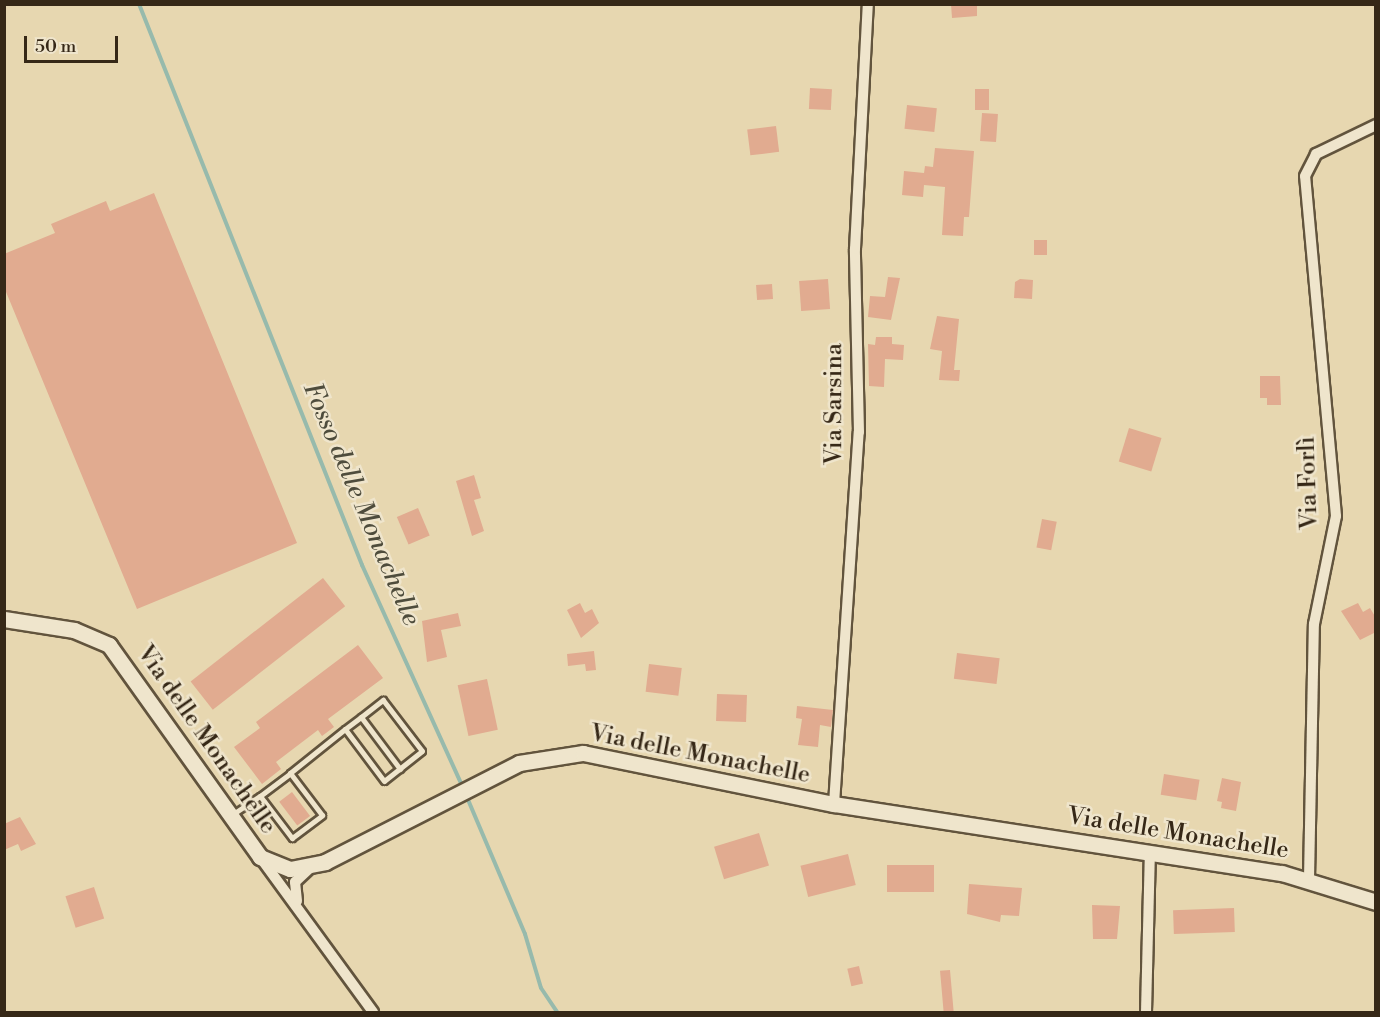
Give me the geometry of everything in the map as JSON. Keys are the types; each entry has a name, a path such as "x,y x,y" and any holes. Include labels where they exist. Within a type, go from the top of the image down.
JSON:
{"street":[{"name":"Via Sarsina","path":"834,804 859,432 854,256 868,4"},
{"name":"Via Forlì","path":"1309,879 1314,624 1336,516 1305,176 1319,151 1376,125"},
{"name":"Via delle Monachelle","path":"4,619 83,632 109,645 260,857 290,869 321,864 450,796 528,760 583,753 834,804 1150,852 1309,879 1376,902"},
{"path":"1146,1012 1150,852"},
{"path":"260,857 373,1012"},
{"path":"304,915 294,884 303,872 321,864"}],"lane":[{"path":"231,815 260,796 345,729 383,700 422,752 384,781 345,729"},
{"path":"361,717 400,769"},
{"path":"260,796 292,838 322,815 290,773"}],"building":[{"path":"951,4 977,4 977,16 952,18"},
{"path":"810,88 832,89 831,110 809,109"},
{"path":"975,89 989,89 989,110 975,110"},
{"path":"907,105 937,108 934,132 904,129"},
{"path":"982,113 998,114 996,142 980,141"},
{"path":"776,126 779,152 750,155 747,130"},
{"path":"935,148 974,151 969,217 964,217 963,236 942,235 945,187 924,185 923,197 902,195 904,171 924,173 925,166 933,167"},
{"path":"154,193 297,543 137,609 4,287 4,254 55,233 51,224 106,201 110,211"},
{"path":"1034,240 1047,240 1047,255 1034,255"},
{"path":"888,277 900,278 891,320 868,317 870,296 885,297"},
{"path":"828,279 830,309 801,311 799,281"},
{"path":"1020,279 1033,280 1032,299 1014,298 1015,282"},
{"path":"772,284 773,299 757,300 756,285"},
{"path":"937,316 959,319 954,370 960,370 959,381 939,380 942,351 930,349"},
{"path":"876,337 892,337 892,344 904,345 903,360 885,359 884,387 869,386 868,344 875,345"},
{"path":"1260,376 1280,376 1281,405 1267,405 1267,398 1260,398"},
{"path":"1129,428 1162,438 1151,471 1119,461"},
{"path":"474,475 481,498 474,500 484,531 472,536 456,481"},
{"path":"418,508 430,536 409,545 397,517"},
{"path":"1042,519 1057,522 1051,550 1036,547"},
{"path":"323,578 345,606 213,710 191,681"},
{"path":"580,603 585,613 592,609 599,623 581,638 567,610"},
{"path":"1358,603 1363,612 1370,608 1376,618 1376,632 1360,640 1341,611"},
{"path":"458,613 461,626 441,630 447,657 427,662 422,621"},
{"path":"358,645 383,678 328,719 334,727 322,736 318,730 276,762 281,769 262,784 234,747 260,728 256,722"},
{"path":"594,651 596,670 586,671 585,664 568,666 567,654"},
{"path":"957,653 1000,658 997,684 954,679"},
{"path":"649,664 682,668 678,696 646,692"},
{"path":"487,679 498,730 468,736 458,685"},
{"path":"717,694 747,695 746,722 716,721"},
{"path":"797,706 833,710 831,727 820,725 818,747 798,745 802,719 796,718"},
{"path":"1164,774 1200,780 1196,800 1161,795"},
{"path":"1222,778 1241,782 1236,811 1221,808 1222,802 1217,801"},
{"path":"292,792 310,816 297,826 279,802"},
{"path":"20,817 36,844 21,851 18,844 4,850 4,824"},
{"path":"759,833 769,866 724,879 714,847"},
{"path":"848,854 856,885 808,897 800,866"},
{"path":"887,865 934,865 934,892 887,892"},
{"path":"969,884 1022,888 1019,916 1001,915 1000,922 967,914"},
{"path":"94,887 104,918 76,928 65,896"},
{"path":"1092,905 1120,906 1117,939 1093,939"},
{"path":"1234,908 1235,932 1174,934 1173,910"},
{"path":"859,966 863,984 851,986 847,969"},
{"path":"950,970 954,1012 944,1012 940,971"}],"waterway":[{"name":"Fosso delle Monachelle","path":"139,4 362,565 463,788"},
{"name":"Fosso delle Monachelle","path":"466,795 525,934 541,988 557,1012"}]}
